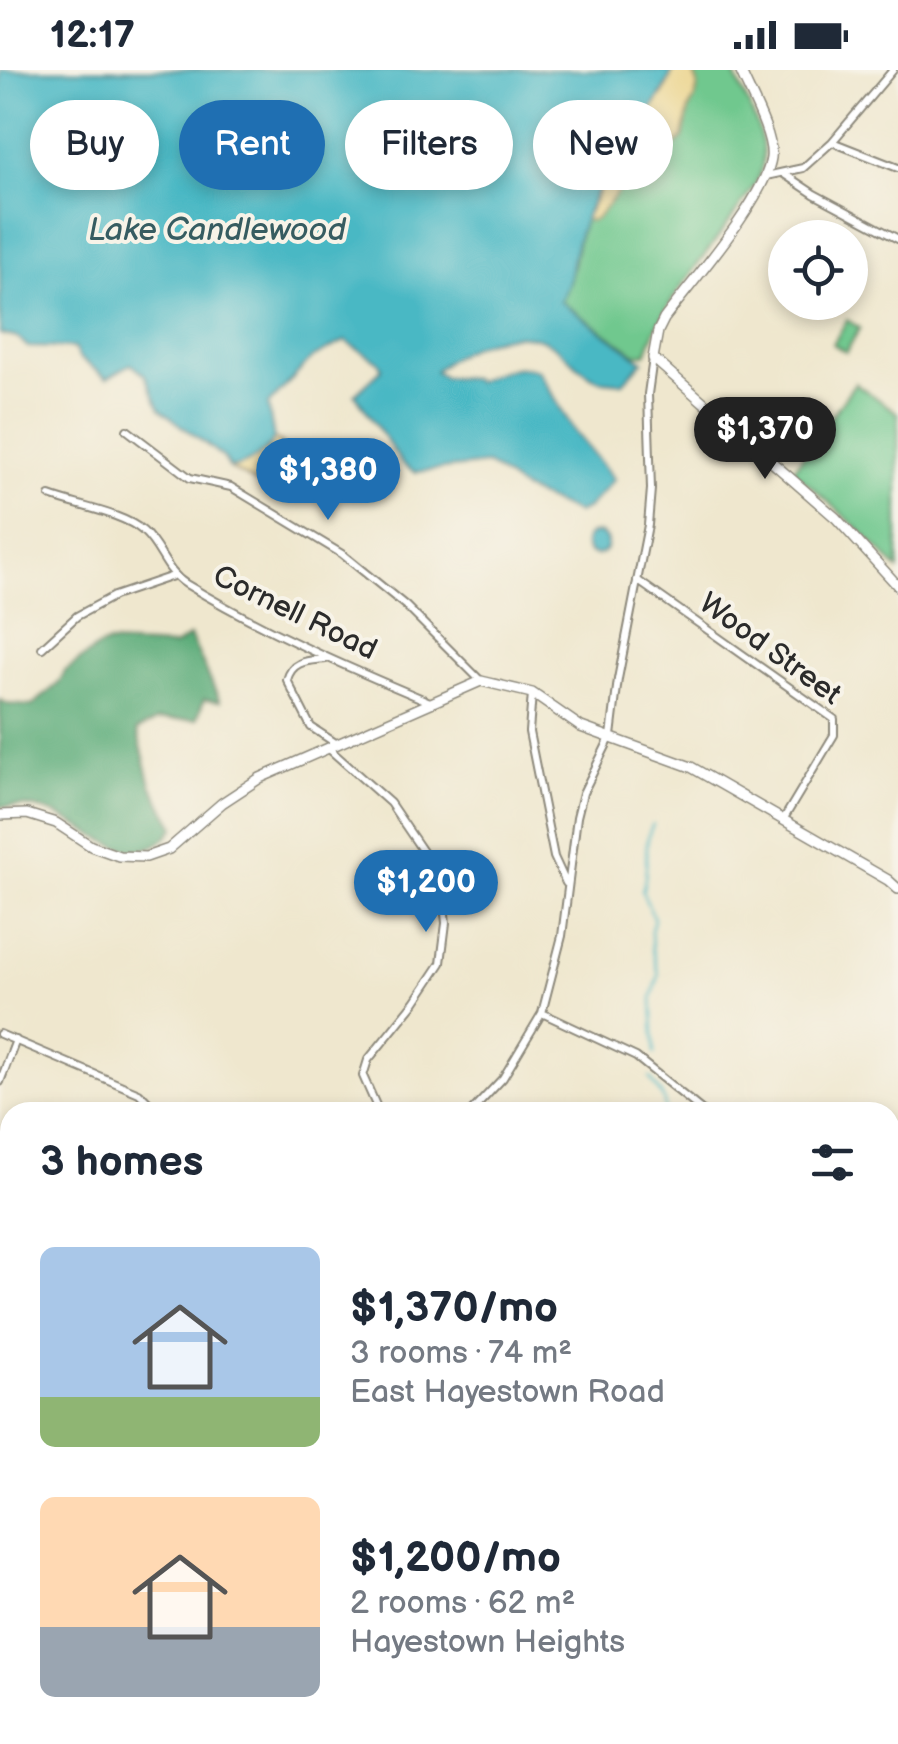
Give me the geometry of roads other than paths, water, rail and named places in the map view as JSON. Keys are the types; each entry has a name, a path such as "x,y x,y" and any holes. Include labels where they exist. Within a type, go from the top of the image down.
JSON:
{"street":[{"path":"480,1102 503,1078 542,1013 562,936 566,884 584,792 612,736 652,489 648,394 652,358 664,319 745,210 770,158 768,137 740,70"},
{"path":"764,176 803,168 832,142 892,70"},
{"path":"832,142 898,168"},
{"path":"784,174 898,240"},
{"path":"652,358 836,518 898,586"},
{"path":"127,430 190,478 231,487 342,554 406,606 481,681 532,693 581,726 691,767 888,880 898,890"},
{"name":"Cornell Road","path":"50,496 132,522 147,534 173,576 225,608 328,659 430,702"},
{"path":"42,648 77,616 114,596 173,576"},
{"name":"Wood Street","path":"637,580 834,719 834,736 782,820"},
{"path":"328,659 295,665 286,680 312,727 390,803 441,878 446,923 441,962 415,1002 368,1060 363,1076 374,1102"},
{"path":"0,814 27,814 56,823 91,846 119,856 146,857 169,848 222,803 260,778 481,681"},
{"path":"532,693 530,732 554,857 566,884"},
{"path":"542,1013 636,1057 692,1102"},
{"path":"0,1034 138,1092 148,1102"},
{"path":"0,1082 16,1040"}],"water":[{"name":"Lake Candlewood","path":"0,70 673,70 658,100 533,100 533,190 598,190 581,229 569,282 560,301 643,361 623,382 599,380 549,343 520,336 474,347 435,371 443,377 472,378 475,382 513,368 538,370 574,431 614,479 588,508 577,513 522,489 487,464 415,472 402,464 355,394 382,369 379,362 345,341 312,358 268,405 274,439 266,450 230,468 224,458 160,409 145,375 131,364 107,378 79,358 74,348 28,347 18,338 0,334"},
{"path":"596,533 604,536 604,552 596,555 588,552 585,544 588,536"}],"waterway":[{"path":"653,824 647,840 642,891 654,919 652,950 659,975 652,998 655,1054"},
{"path":"650,1078 664,1102"}]}
